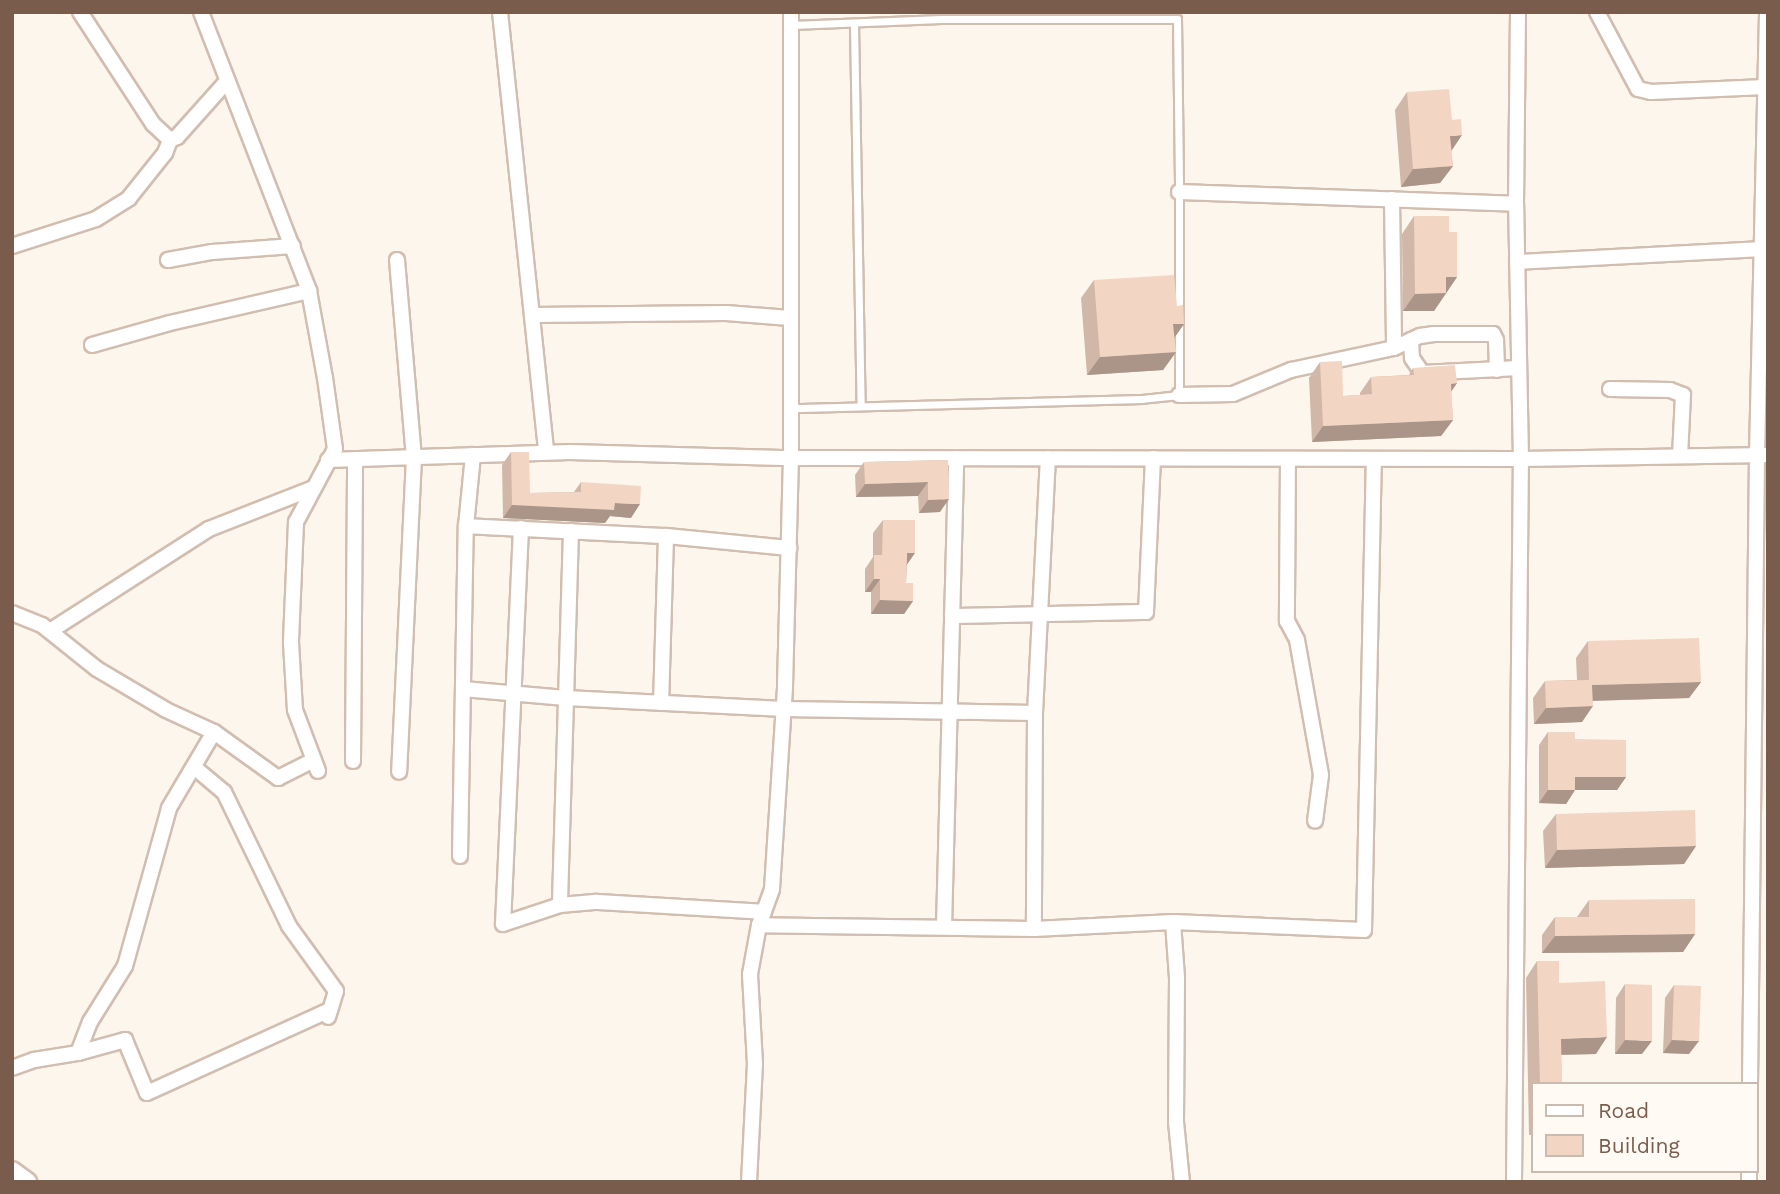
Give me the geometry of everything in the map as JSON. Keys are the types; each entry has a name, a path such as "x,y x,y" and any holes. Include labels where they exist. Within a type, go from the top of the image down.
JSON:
{"street":[{"path":"80,12 153,124 170,140"},
{"path":"12,613 50,631 97,670 166,710 214,733 278,778 316,765 295,710 291,643 296,522 311,489 335,449 309,291 201,12"},
{"path":"500,12 546,452"},
{"path":"1514,1182 1521,459 1516,204 1518,12"},
{"path":"1597,12 1638,89 1651,92 1765,87"},
{"path":"1750,1082 1762,455 1761,249 1767,12"},
{"path":"749,1182 755,1064 750,974 762,919 772,889 784,709 791,458 791,19"},
{"path":"12,246 96,219 118,205 136,189 165,153 170,140 177,137 227,81"},
{"path":"1179,191 1516,204"},
{"path":"1392,200 1394,348"},
{"path":"168,260 212,252 293,246"},
{"path":"1517,262 1761,249"},
{"path":"397,260 414,457 399,772"},
{"path":"92,345 170,323 309,291"},
{"path":"533,315 726,313 790,318"},
{"path":"1179,395 1233,394 1310,364 1394,348 1434,334 1488,332 1496,340 1497,370"},
{"path":"1411,340 1412,358 1422,373 1519,368"},
{"path":"1611,389 1670,390 1683,395 1680,456"},
{"path":"328,460 546,452 791,458 1521,459 1762,455"},
{"path":"460,856 466,526 473,455"},
{"path":"944,928 956,458"},
{"path":"1034,929 1035,713 1048,458"},
{"path":"952,616 1146,612 1153,458"},
{"path":"1287,458 1287,621 1297,640 1321,775 1315,821"},
{"path":"353,761 355,459"},
{"path":"520,528 503,924 560,905 597,902 762,919 944,928 1034,929 1173,922 1364,930 1374,459"},
{"path":"50,631 209,529 311,489"},
{"path":"466,526 666,536 789,548"},
{"path":"560,905 571,531"},
{"path":"661,703 666,536"},
{"path":"463,689 566,698 784,709 1035,713"},
{"path":"78,1053 90,1022 125,966 169,808 214,733"},
{"path":"12,1068 34,1060 78,1053 125,1040 146,1093 329,1016 337,991 289,926 224,792 194,766"},
{"path":"1173,922 1177,978 1176,1122 1181,1182"},
{"path":"12,1171 27,1182"}],"lane":[{"path":"791,19 854,24 940,19 1177,19 1179,191 1179,395 1142,399 791,408"},
{"path":"854,24 861,406"}],"building":[{"path":"1449,89 1452,120 1461,119 1462,135 1450,136 1453,166 1413,169 1407,92"},
{"path":"1414,216 1449,216 1449,232 1457,232 1457,277 1446,277 1446,293 1415,294"},
{"path":"1174,275 1177,306 1183,305 1184,324 1173,324 1176,352 1100,357 1094,280"},
{"path":"1342,361 1343,396 1372,394 1371,377 1414,375 1413,368 1455,365 1457,383 1451,384 1453,420 1323,426 1320,362"},
{"path":"511,452 529,452 530,493 581,492 581,482 641,486 640,504 615,503 614,510 512,505"},
{"path":"948,460 949,499 928,500 928,482 865,484 864,462"},
{"path":"883,520 915,520 915,553 907,553 906,583 913,583 913,601 880,600 880,579 874,579 874,555 882,555"},
{"path":"1699,638 1701,682 1592,685 1593,706 1546,708 1545,681 1589,680 1588,641"},
{"path":"1548,732 1575,732 1575,739 1626,740 1626,777 1575,777 1575,790 1548,790"},
{"path":"1695,810 1696,846 1557,850 1556,814"},
{"path":"1695,899 1695,934 1555,936 1555,917 1589,917 1589,900"},
{"path":"1537,961 1559,961 1559,983 1605,981 1607,1037 1561,1039 1562,1082 1540,1082"},
{"path":"1625,984 1652,985 1652,1041 1625,1040"},
{"path":"1674,985 1701,986 1699,1041 1672,1040"}]}
